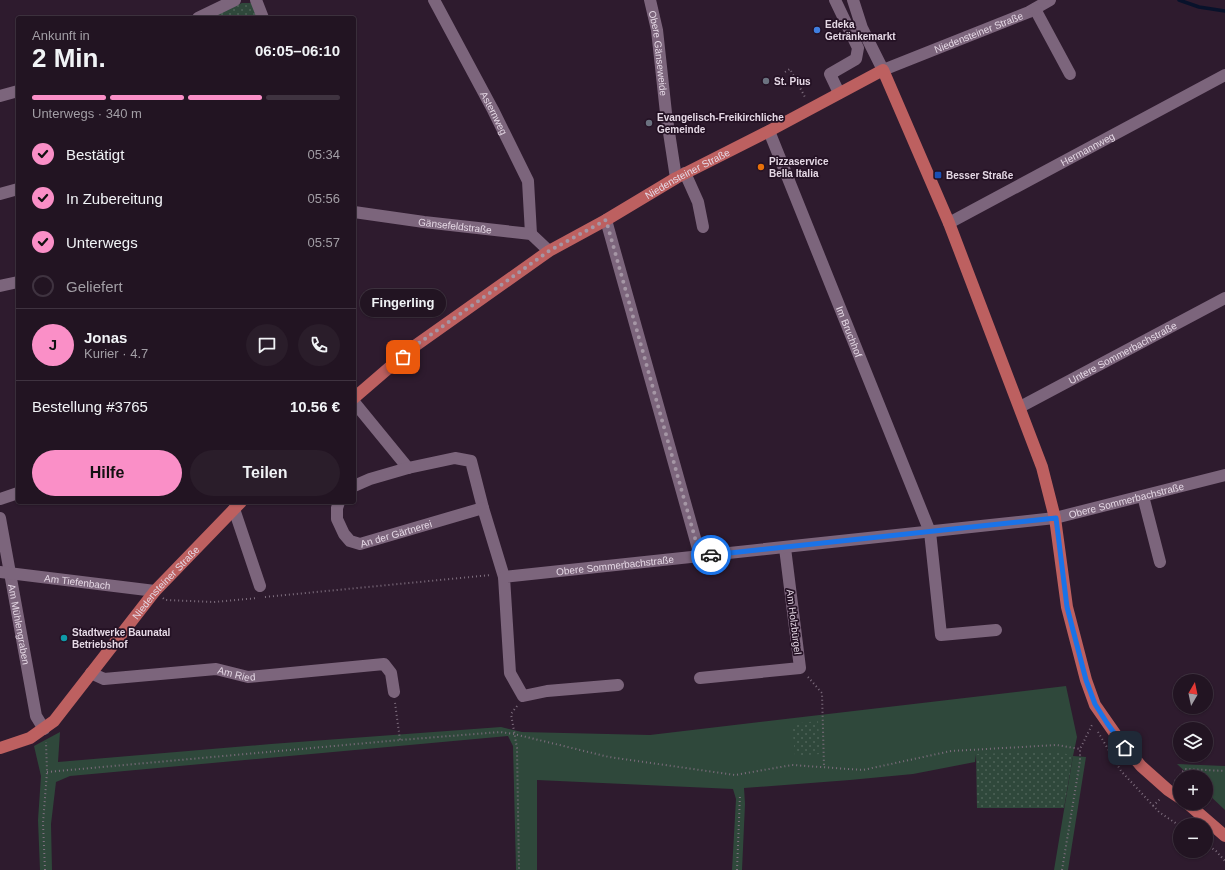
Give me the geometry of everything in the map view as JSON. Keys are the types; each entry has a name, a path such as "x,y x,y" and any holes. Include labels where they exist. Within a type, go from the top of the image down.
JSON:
{"main road":[{"name":"Niedensteiner Straße","path":"356,396 412,348 549,251 606,220 681,175 769,131 883,70"},
{"path":"883,70 949,223 1042,467 1056,518 1067,607 1086,680 1095,704 1118,738 1141,766 1173,793"},
{"name":"Niedensteiner Straße","path":"0,748 30,738 54,721 155,591 238,505"},
{"path":"1195,810 1225,836"}],"street":[{"path":"202,16 235,0"},
{"path":"256,0 262,16"},
{"name":"Asternweg","path":"434,0 494,110 528,181 531,234"},
{"name":"Obere Gänseweide","path":"650,0 657,30 666,114 681,175 698,202 703,227"},
{"path":"835,0 858,48 856,59 830,74 839,93"},
{"path":"853,0 862,28 883,70"},
{"name":"Niedensteiner Straße","path":"883,70 1036,9 1050,0"},
{"path":"1036,9 1070,74"},
{"name":"Hermannweg","path":"949,223 1225,75"},
{"path":"0,96 16,92"},
{"name":"Im Bruchhof","path":"769,131 930,532 941,635 996,630"},
{"path":"0,194 16,190"},
{"name":"Gänsefeldstraße","path":"356,212 424,222 531,234"},
{"path":"606,220 700,556"},
{"path":"531,234 549,251"},
{"path":"0,286 16,282"},
{"name":"Untere Sommerbachstraße","path":"1020,407 1225,298"},
{"path":"356,404 408,468"},
{"path":"356,485 370,478 455,458 471,461 483,508 504,577 510,673 523,696 547,691 618,685"},
{"name":"Obere Sommerbachstraße","path":"504,577 1056,518 1225,475"},
{"path":"0,499 16,494"},
{"path":"1143,496 1160,562"},
{"name":"An der Gärtnerei","path":"338,504 336,508 338,520 344,534 350,541 360,544 483,508"},
{"path":"238,505 260,586"},
{"name":"Am Mühlengraben","path":"0,518 5,573 36,716 44,729"},
{"name":"Am Holzbürgel","path":"700,678 800,668 785,548"},
{"name":"Am Tiefenbach","path":"5,573 155,591"},
{"name":"Am Ried","path":"91,673 104,679 216,669 248,677 384,664 391,672 394,692"}],"path":[{"path":"785,72 790,69 812,108"},
{"path":"155,591 165,600 214,602 490,574 504,577"},
{"path":"800,668 822,693 824,767"},
{"path":"394,692 400,740"},
{"path":"520,870 517,748 511,714 523,696"},
{"path":"1062,870 1080,762 1080,749 1093,723 1121,771 1159,812 1173,821"},
{"path":"44,729 47,754 43,823 45,870"},
{"path":"47,772 500,732 610,757 735,775 792,765 863,770 951,751 1057,745 1080,749"},
{"path":"1153,806 1185,769 1225,771"},
{"path":"737,870 740,795"},
{"path":"1213,849 1225,861"}],"green space":[{"path":"242,3 254,3 259,16 213,16"},
{"path":"1066,686 1077,737 1073,756 976,754 975,762 913,774 744,788 745,804 742,870 732,870 736,799 733,789 537,780 537,870 516,870 513,746 508,736 70,776 56,782 51,824 52,870 40,870 38,820 41,776 34,746 60,732 58,762 501,727 522,732 650,735"},
{"path":"818,721 820,754 795,756 792,724"},
{"path":"1056,751 1073,756 1064,808 977,808 976,754"},
{"path":"1073,756 1086,757 1068,870 1054,870"},
{"path":"1177,764 1225,766 1225,810 1213,799 1213,770 1183,770"}],"waterway":[{"path":"1179,0 1199,7 1225,11"}],"way so far":[{"path":"403,357 412,348 549,251 606,220 700,556 711,555"}],"place":[{"name":"Edeka Getränkemarkt","path":"817,30"},
{"name":"St. Pius","path":"766,81"},
{"name":"Evangelisch-Freikirchliche Gemeinde","path":"649,123"},
{"name":"Pizzaservice Bella Italia","path":"761,167"},
{"name":"Besser Straße","path":"938,175"},
{"name":"Fingerling","path":"403,357"},
{"name":"Stadtwerke Baunatal Betriebshof","path":"64,638"}],"route":[{"path":"711,555 1056,518 1067,607 1086,680 1095,704 1125,748"}]}
